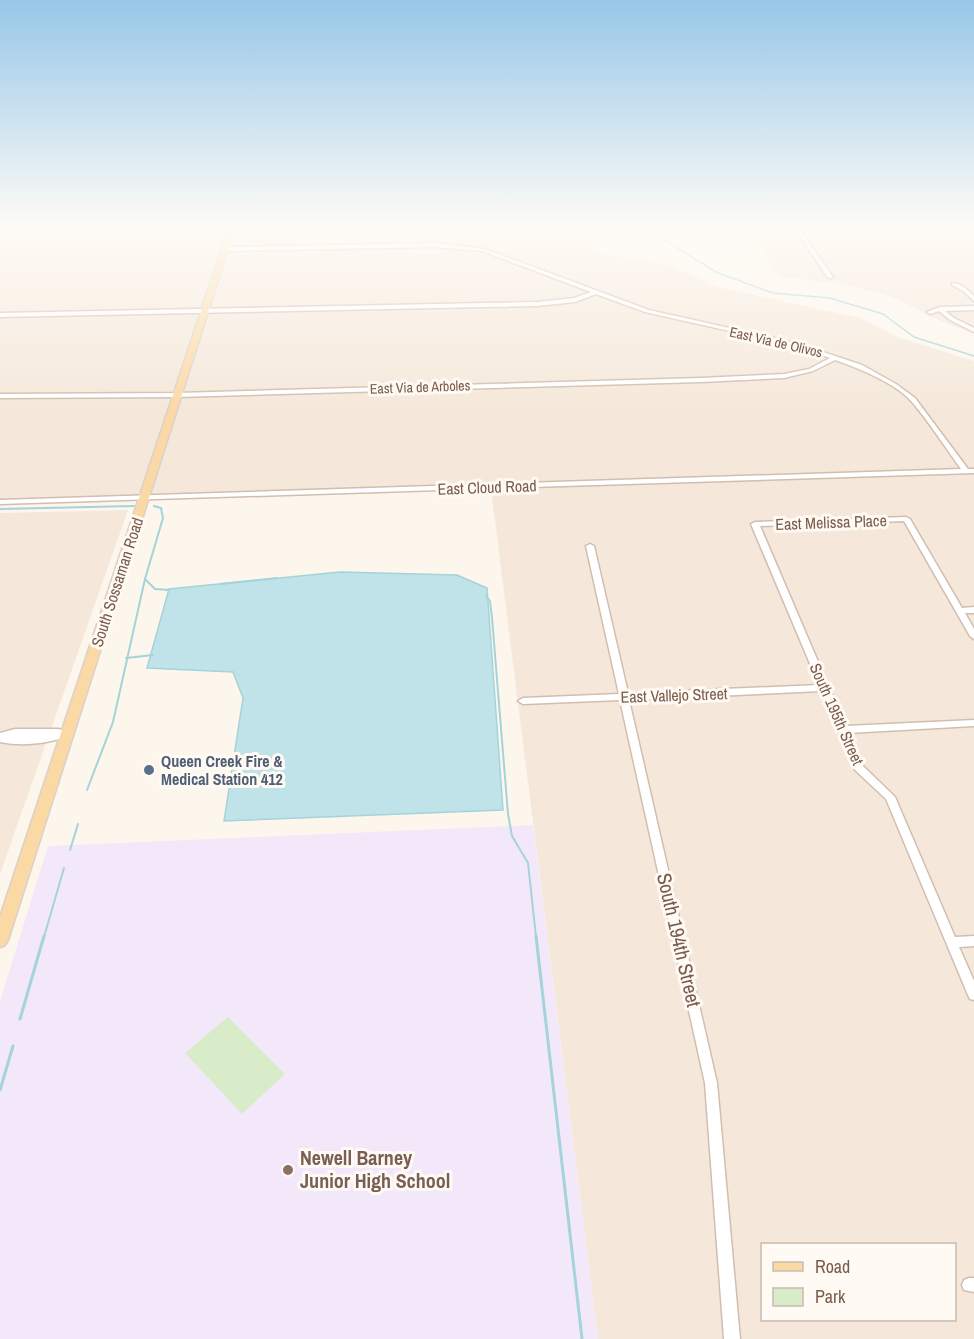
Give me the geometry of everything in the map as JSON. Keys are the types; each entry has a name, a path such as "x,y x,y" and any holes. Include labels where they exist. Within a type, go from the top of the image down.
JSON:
{"main road":[{"name":"South Sossaman Road","path":"0,940 214,286"}],"street":[{"name":"East Via de Olivos","path":"582,286 647,311 836,357 879,375 913,399 970,472"},
{"path":"959,286 974,299"},
{"path":"0,315 537,304 575,300 597,292"},
{"path":"930,312 940,309 974,308"},
{"path":"940,309 952,319 974,330"},
{"name":"East Via de Arboles","path":"0,396 178,395 784,376 811,370 836,357"},
{"name":"East Cloud Road","path":"0,502 970,472"},
{"name":"East Melissa Place","path":"755,524 906,519 959,611"},
{"name":"South 195th Street","path":"755,524 858,766 890,796 974,995"},
{"name":"South 194th Street","path":"590,546 711,1083 732,1339"},
{"path":"974,610 959,611 974,636"},
{"name":"East Vallejo Street","path":"523,701 826,688"},
{"path":"842,730 974,723"},
{"path":"0,737 12,742 43,740 67,733"},
{"path":"952,942 974,941"}],"shaded area":[{"path":"0,286 718,286 861,318 897,337 974,361 974,470 0,499"},
{"path":"851,286 974,286 974,334 931,317 900,300"},
{"path":"974,474 974,1339 598,1339 491,489"},
{"path":"128,510 0,874 0,513"},
{"name":"Newell Barney Junior High School","path":"533,825 598,1339 0,1339 0,1001 48,846"}],"green space":[{"path":"228,1017 285,1074 242,1114 185,1053"}],"water":[{"path":"340,572 457,575 487,588 503,810 224,821 243,698 233,672 147,668 169,589"}],"waterway":[{"path":"755,286 773,293 830,298 883,314 914,337 974,356"},
{"path":"0,509 134,506"},
{"path":"145,579 163,518 161,508 154,506"},
{"path":"220,584 277,578"},
{"path":"127,658 145,579"},
{"path":"145,579 155,589 169,590"},
{"path":"486,596 490,601 492,618 508,814 512,836 528,863 536,937"},
{"path":"127,658 153,655"},
{"path":"87,790 113,722 127,658"},
{"path":"70,850 78,824"},
{"path":"44,937 64,868"},
{"path":"20,1019 44,936"},
{"path":"536,936 582,1339"},
{"path":"0,1090 13,1046"}],"place":[{"name":"Queen Creek Fire & Medical Station 412","path":"149,770"},
{"name":"Newell Barney Junior High School","path":"288,1170"}]}
